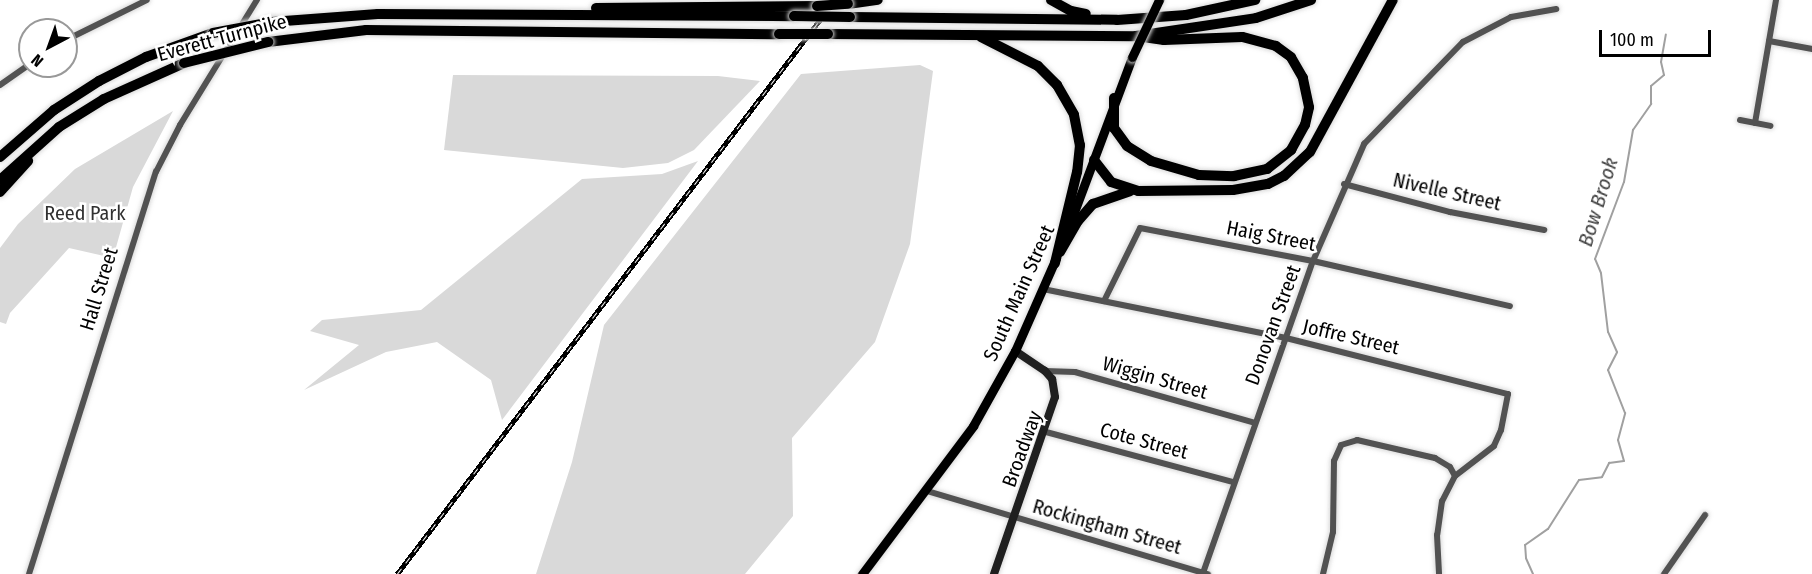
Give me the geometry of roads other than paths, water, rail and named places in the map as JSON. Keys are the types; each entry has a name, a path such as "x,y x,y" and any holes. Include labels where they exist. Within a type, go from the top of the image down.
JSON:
{"highway":[{"path":"525,15 637,7 817,6 878,0"},
{"path":"1051,0 1078,13 1149,18"},
{"name":"Everett Turnpike","path":"0,157 54,110 99,81 146,57 213,33 271,22 352,14 1149,18 1211,11 1255,0"},
{"name":"Everett Turnpike","path":"0,180 59,127 104,99 184,63 268,42 366,30 1136,36 1256,18 1311,0"},
{"path":"1054,263 1078,220 1093,204 1113,195 1138,190 1251,188 1268,184 1298,165 1310,152 1394,0"},
{"path":"975,34 1038,66 1057,85 1074,115 1080,145 1078,165 1054,263"},
{"path":"1114,98 1114,128 1127,146 1161,165 1199,175 1234,176 1268,169 1291,150 1305,125 1309,107 1305,82 1291,57 1276,46 1229,36 1164,40 1136,36"},
{"path":"0,192 59,127"},
{"path":"1094,160 1111,182 1138,190"}],"main road":[{"name":"South Main Street","path":"862,574 927,491 973,426 1015,351 1054,263 1094,160 1114,98 1159,0"}],"street":[{"path":"78,34 147,0"},
{"name":"Hall Street","path":"29,574 156,172 180,125 257,0"},
{"path":"1755,123 1776,0"},
{"name":"Donovan Street","path":"1206,573 1233,482 1313,261 1344,184 1364,144 1401,103 1463,42 1484,29 1511,17 1556,9"},
{"path":"1769,41 1812,49"},
{"path":"0,85 18,72"},
{"path":"1740,120 1770,126"},
{"name":"Nivelle Street","path":"1344,184 1450,212 1544,230"},
{"name":"Haig Street","path":"1104,301 1140,228 1313,261 1510,306"},
{"name":"Joffre Street","path":"1043,289 1286,338 1508,394 1501,430 1494,446 1455,476"},
{"path":"1015,351 1045,371"},
{"name":"Wiggin Street","path":"1045,371 1075,372 1255,423"},
{"name":"Broadway","path":"994,574 1046,432 1055,398 1052,379 1045,371"},
{"name":"Cote Street","path":"1046,432 1233,482"},
{"path":"1323,574 1333,532 1334,461 1341,445 1357,440 1435,458 1450,467 1455,476 1438,518 1439,574"},
{"name":"Rockingham Street","path":"927,491 1206,573"},
{"path":"1664,574 1705,515"}],"waterway":[{"name":"Bow Brook","path":"1533,574 1526,558 1525,545 1548,529 1579,480 1602,477 1609,463 1624,461 1618,440 1625,413 1608,370 1617,352 1608,332 1601,273 1595,259 1624,182 1633,130 1651,104 1651,86 1664,75 1661,62 1666,34"}],"railway":[{"path":"397,574 835,0"}],"park label":[{"name":"Reed Park","path":"85,213"}]}
